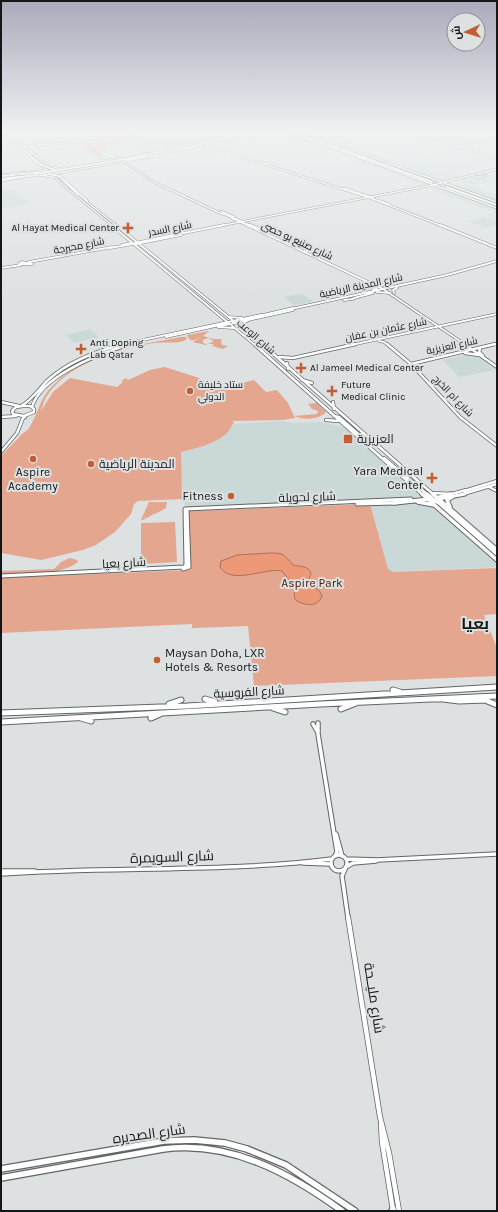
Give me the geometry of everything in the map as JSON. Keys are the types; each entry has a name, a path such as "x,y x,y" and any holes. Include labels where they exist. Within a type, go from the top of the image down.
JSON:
{"highway":[{"path":"72,188 87,202"},
{"path":"450,188 497,204"},
{"name":"شارع الفروسية","path":"1,715 360,696 497,687"},
{"path":"392,690 409,693"},
{"path":"360,696 367,691"},
{"name":"شارع الفروسية","path":"1,722 496,696"},
{"path":"439,698 450,701 485,700 496,705"},
{"path":"205,699 214,702 249,700 259,701"},
{"path":"128,708 170,704 182,700"},
{"path":"341,708 359,702"},
{"path":"267,707 285,712"},
{"path":"151,718 163,713"},
{"path":"76,717 91,721"}],"main road":[{"name":"شارع الوعب","path":"67,188 126,238 144,248 226,316 236,329 273,362 287,377 296,382 328,410 351,424 390,457 429,491 435,505 439,509 497,560"},
{"path":"69,188 78,194"},
{"name":"شارع الوعب","path":"72,188 87,202 126,232 137,248 208,307 213,313 242,328 301,380 336,414 342,423 416,489 450,508 497,550"},
{"path":"400,191 414,188"},
{"name":"شارع السدر","path":"389,194 414,188"},
{"path":"411,191 429,188"},
{"name":"شارع السدر","path":"135,243 360,199 429,188"},
{"path":"438,188 443,188"},
{"path":"449,188 497,204"},
{"path":"458,188 497,204"},
{"path":"342,189 388,204"},
{"path":"360,194 363,197 360,199"},
{"path":"352,202 389,194 393,195"},
{"path":"352,202 379,196 378,199 388,204"},
{"path":"78,199 82,200"},
{"name":"شارع السدر","path":"243,222 352,202"},
{"path":"298,212 303,212"},
{"path":"221,213 260,229"},
{"path":"105,215 111,218 114,223"},
{"path":"206,227 216,228 268,217"},
{"path":"248,226 232,224 235,222 235,218 253,220"},
{"path":"253,226 251,223 257,220"},
{"path":"108,222 156,261 162,263"},
{"path":"110,248 181,234 186,235"},
{"name":"شارع السدر","path":"135,243 181,234"},
{"path":"159,238 163,236"},
{"path":"126,238 127,242 124,245 137,248"},
{"path":"132,239 147,240"},
{"path":"144,248 144,244 150,241"},
{"name":"شارع المدينة الرياضية","path":"396,287 467,270 482,264 497,262"},
{"name":"شارع المدينة الرياضية","path":"231,322 371,291 445,278 497,262"},
{"path":"460,270 467,270"},
{"path":"164,274 170,275"},
{"path":"349,299 418,282"},
{"path":"371,291 377,288 374,284"},
{"path":"377,292 392,293 396,287 378,284"},
{"name":"شارع المدينة الرياضية","path":"231,322 250,320 349,299 386,289"},
{"path":"358,298 365,295"},
{"path":"196,297 202,299 259,346 267,350"},
{"path":"344,300 353,299"},
{"path":"199,302 202,306 208,307"},
{"path":"114,345 129,344 166,337 293,308"},
{"path":"216,325 220,321 219,316"},
{"path":"226,316 233,318 246,318"},
{"path":"242,328 243,323 250,320"},
{"path":"166,337 231,322"},
{"path":"1,452 19,428 22,418 34,412 32,407 33,402 49,384 68,370 95,356 129,344 216,325 236,329"},
{"path":"191,328 197,328"},
{"path":"1,416 27,403 47,381 63,368 87,356 122,344"},
{"name":"شارع العزيزية","path":"474,351 497,345"},
{"name":"شارع العزيزية","path":"412,364 467,350 474,351 497,345"},
{"path":"251,346 256,347"},
{"path":"480,349 481,355"},
{"path":"467,350 481,355"},
{"name":"شارع العزيزية","path":"412,364 467,350"},
{"path":"474,351 481,355"},
{"path":"268,360 273,362"},
{"path":"287,363 288,369"},
{"path":"301,380 312,383"},
{"path":"296,382 302,385 366,440 377,446"},
{"path":"333,402 336,414"},
{"path":"20,406 32,407"},
{"path":"1,449 8,442 20,420 12,410"},
{"path":"328,410 325,419 342,423"},
{"path":"1,416 26,416"},
{"path":"350,418 351,424"},
{"path":"380,456 390,462 497,554"},
{"path":"390,457 396,457"},
{"path":"403,474 426,492 429,491 439,494 453,495"},
{"path":"416,489 419,495 414,501 431,504 439,509"},
{"path":"394,503 433,499 466,490"},
{"path":"450,508 447,500 453,495"},
{"path":"435,505 439,505 476,537 484,542"},
{"path":"462,533 469,535"},
{"name":"شارع الصديره","path":"1,1169 164,1141 194,1140 225,1143 247,1149 286,1165 354,1211"},
{"name":"شارع الصديره","path":"3,1179 164,1149 192,1148 224,1151 245,1157 282,1172 302,1183 342,1211"}],"street":[{"name":"شارع صنيع بو حصى","path":"165,188 193,201 235,218"},
{"name":"شارع صنيع بو حصى","path":"172,188 260,229 352,275 386,289"},
{"path":"338,188 360,194"},
{"path":"341,188 412,213 432,223 471,237"},
{"path":"388,204 497,247"},
{"path":"208,208 212,209"},
{"name":"شارع صنيع بو حصى","path":"243,222 248,226 319,257 386,289"},
{"name":"شارع محيرجة","path":"31,263 135,243"},
{"name":"شارع محيرجة","path":"31,263 124,245"},
{"path":"303,251 311,252"},
{"path":"315,254 319,257"},
{"path":"1,267 19,263 31,263"},
{"path":"19,263 24,265"},
{"path":"1,267 31,263"},
{"path":"326,264 334,266"},
{"path":"352,275 358,278"},
{"path":"386,289 441,327 467,350"},
{"path":"392,293 435,324 446,328 474,351"},
{"name":"شارع عثمان بن عفان","path":"287,363 294,358 497,315"},
{"name":"شارع عثمان بن عفان","path":"446,328 497,315"},
{"path":"431,328 435,326 435,324"},
{"name":"شارع عثمان بن عفان","path":"279,357 294,358 384,341 441,327"},
{"name":"شارع ام الخرج","path":"384,341 412,364 456,414 497,445"},
{"path":"481,355 497,366"},
{"path":"1,402 20,406"},
{"path":"1,402 12,410"},
{"path":"453,495 497,484"},
{"path":"453,495 466,490 497,484"},
{"path":"487,487 497,491"},
{"name":"شارع لحويلة","path":"356,503 394,503 433,499 453,495"},
{"name":"شارع لحويلة","path":"186,510 414,501"},
{"name":"شارع بعيا","path":"2,577 131,571 186,566 186,510"},
{"path":"318,723 318,734 337,852 331,864 335,868 340,870 353,863 377,860 497,854"},
{"path":"313,724 318,734"},
{"path":"334,830 344,857 348,863 346,867"},
{"path":"333,858 344,857 377,860"},
{"name":"شارع السويمرة","path":"301,863 333,858"},
{"name":"شارع السويمرة","path":"1,873 301,863 331,864"},
{"name":"شارع مليــحة","path":"346,867 342,876 343,884 380,1117 382,1142 394,1211"},
{"name":"شارع مليــحة","path":"335,868 343,884"}],"shaded area":[{"path":"442,188 497,208 497,219 486,215 494,212 429,189"},
{"path":"460,188 476,188 497,195 497,201"},
{"path":"12,189 30,203 1,209 1,190"},
{"path":"483,216 497,221 497,224 486,228 468,222"},
{"path":"301,294 313,301 294,305 284,297"},
{"path":"90,329 99,337 75,343 66,335"},
{"path":"475,354 495,370 459,377 443,360"},
{"path":"283,421 292,423 322,422 347,428 396,474 418,491 420,496 415,498 185,507 181,479 181,452 204,446 218,439 229,432 231,425 233,424"},
{"path":"429,503 497,563 497,567 393,572 388,569 370,505"},
{"path":"279,553 285,556 293,565 308,569 311,574 309,579 312,587 318,590 322,596 320,600 315,604 308,605 297,601 294,594 299,588 296,582 289,580 282,571 275,570 240,576 225,572 220,567 221,561 237,555"}],"green space":[{"path":"209,331 203,336 213,339 222,339 219,343 221,342 222,345 228,346 223,349 212,346 214,344 208,344 214,341 208,338 203,340 203,343 207,344 206,345 193,342 202,336 195,340 190,340 187,335"},
{"name":"المدينة الرياضية","path":"181,337 186,337 187,339 180,342 158,342 124,349"},
{"name":"المدينة الرياضية","path":"121,350 78,367 65,376 45,399 41,411 36,419 53,392 70,378 117,387 123,382 121,381 126,378 128,380 150,370 165,367 199,378 217,390 254,380 266,392 277,390 288,403 295,418 283,420 233,421 234,423 228,432 217,440 206,445 181,452 182,499 138,501 134,504 131,514 115,532 96,545 83,550 41,560 1,553 1,456 29,428 42,400 48,391 61,378 76,367 92,359"},
{"path":"317,403 326,412 315,418 302,418 294,416 317,414 318,411 312,409 308,404"},
{"path":"149,502 167,502 167,504 166,508 155,514 150,512 154,514 147,518 144,517 146,519 141,520"},
{"name":"Aspire Park","path":"370,504 388,569 393,572 497,568 497,614 484,615 497,648 497,676 254,686 248,626 192,628 192,624 1,633 1,578 189,570 188,511"},
{"path":"175,522 177,562 141,564 141,523"},
{"path":"70,558 77,560 78,562 70,567 54,572 1,574 1,571 54,569 61,562"}],"place":[{"name":"Al Hayat Medical Center","path":"128,228"},
{"name":"Anti Doping Lab Qatar","path":"81,349"},
{"name":"Al Jameel Medical Center","path":"301,368"},
{"name":"ستاد خليفة الدولي","path":"190,391"},
{"name":"Future Medical Clinic","path":"332,391"},
{"name":"العزيزية","path":"348,439"},
{"name":"Aspire Academy","path":"33,459"},
{"name":"المدينة الرياضية","path":"91,464"},
{"name":"Yara Medical Center","path":"432,478"},
{"name":"Fitness","path":"231,496"},
{"name":"Maysan Doha, LXR Hotels & Resorts","path":"157,660"}],"district":[{"name":"بعيا","path":"475,623"}]}
